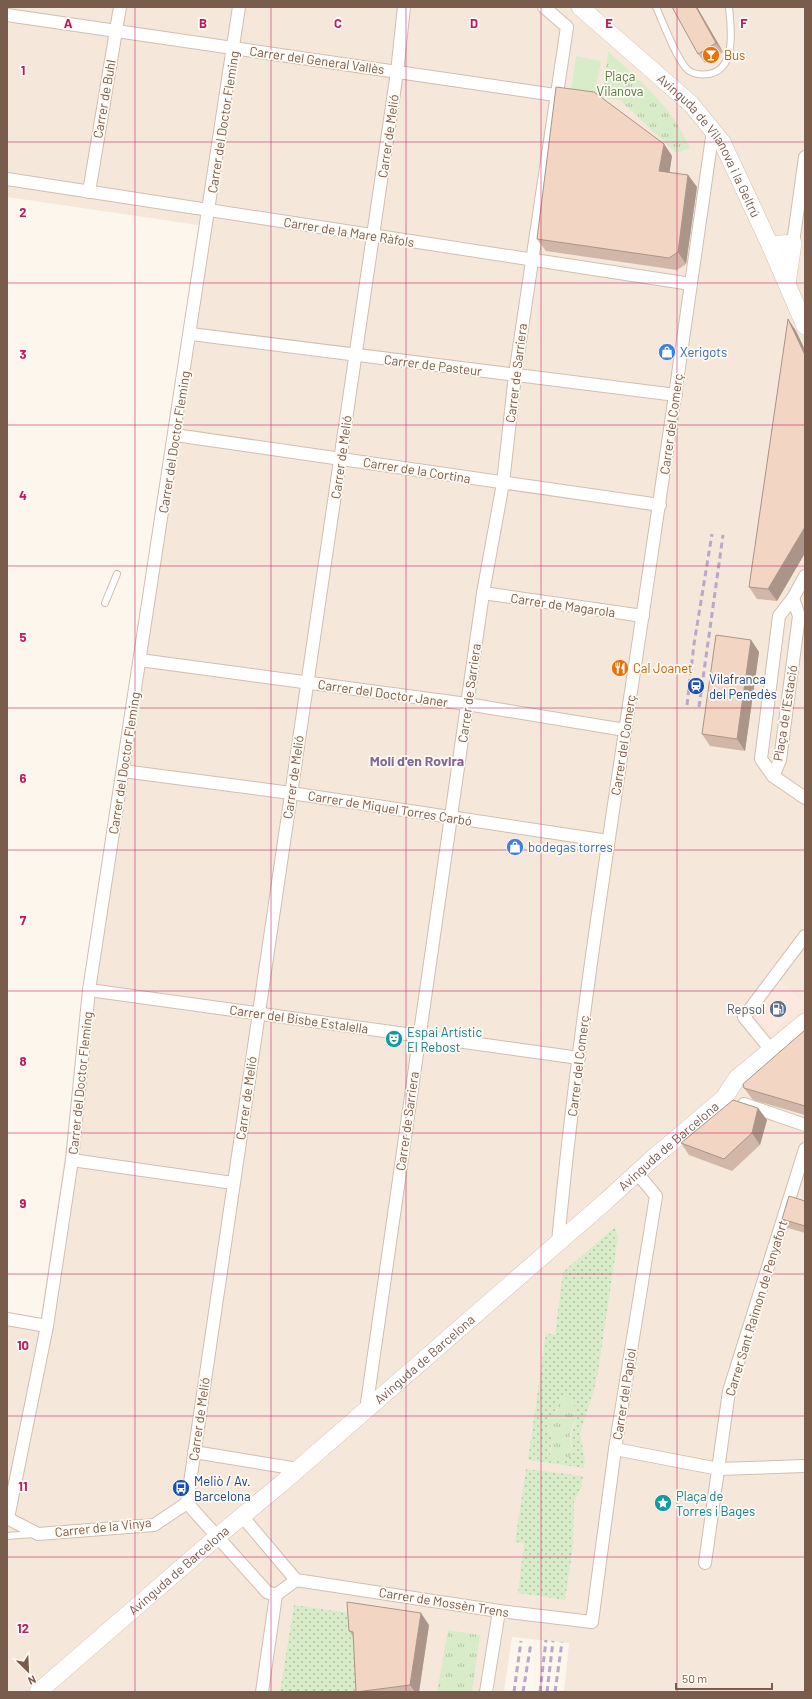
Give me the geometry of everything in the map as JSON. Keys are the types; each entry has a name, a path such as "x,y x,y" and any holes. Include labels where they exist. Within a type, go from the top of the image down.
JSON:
{"street":[{"name":"Carrer de Buhl","path":"88,192 120,7"},
{"name":"Carrer del Doctor Fleming","path":"8,1518 47,1326 72,1160 89,990 210,210 239,7"},
{"name":"Carrer de Melió","path":"187,1503 356,355 397,72 404,7"},
{"name":"Carrer de Sarriera","path":"366,1410 483,593 502,483 531,260 555,95 567,27 544,7"},
{"name":"Avinguda de Vilanova i la Geltrú","path":"580,7 691,104 713,130 729,156 805,326"},
{"name":"Carrer del General Vallès","path":"7,15 555,95"},
{"name":"Carrer del Comerç","path":"558,1242 579,1058 608,841 660,505 713,130"},
{"path":"788,288 805,157"},
{"name":"Carrer de la Mare Ràfols","path":"7,179 691,284"},
{"path":"770,245 793,243"},
{"name":"Carrer de Pasteur","path":"190,334 676,395"},
{"name":"Carrer de la Cortina","path":"175,435 660,505"},
{"path":"793,598 805,576"},
{"name":"Carrer de Magarola","path":"483,593 643,616"},
{"name":"Plaça de l'Estació","path":"774,776 780,760 800,616 793,598"},
{"name":"Plaça de l'Estació","path":"774,776 762,759 765,725 779,616 793,598"},
{"name":"Carrer del Doctor Janer","path":"140,660 467,704 625,730"},
{"name":"Carrer de Miquel Torres Carbó","path":"123,771 291,792 451,818 608,841"},
{"path":"774,776 805,798"},
{"path":"772,1050 744,1017 805,936"},
{"name":"Carrer del Bisbe Estalella","path":"89,990 579,1058"},
{"name":"Avinguda de Barcelona","path":"38,1692 218,1536 298,1469 724,1098 737,1078 805,1022"},
{"path":"724,1098 805,1125"},
{"name":"Carrer Sant Raimon de Penyafort","path":"705,1563 729,1391 805,1149"},
{"path":"72,1160 233,1183"},
{"name":"Carrer del Papiol","path":"592,1622 615,1449 656,1196 637,1173"},
{"path":"7,1319 47,1326"},
{"path":"615,1449 719,1469 805,1466"},
{"path":"194,1452 298,1469"},
{"path":"187,1503 267,1592 276,1595"},
{"name":"Carrer de la Vinya","path":"8,1518 38,1534 154,1525 187,1503"},
{"path":"242,1516 296,1580 276,1595 262,1692"},
{"name":"Carrer de Mossèn Trens","path":"296,1580 499,1611 592,1622"},
{"path":"486,1692 499,1611"}],"lane":[{"path":"656,7 687,70 700,75 710,74 720,68 726,61 732,39 729,7"},
{"path":"105,603 117,574"},
{"name":"Carrer de la Vinya","path":"7,1536 38,1534"}],"shaded area":[{"path":"7,7 805,7 805,1692 564,1692 569,1643 512,1637 504,1692 7,1692 7,1317 40,1322 205,226 7,197"},
{"name":"Repsol","path":"778,978 805,1005 771,1034 753,1013"}],"green space":[{"name":"Plaça Vilanova","path":"608,51 654,95 674,119 690,148 676,153 620,100 602,98"},
{"path":"576,56 601,61 595,94 571,90"},
{"path":"615,1227 618,1237 598,1372 580,1433 585,1461 584,1468 528,1460 546,1333 555,1335 563,1272","holes":["565,1395 576,1411 571,1441 573,1449 564,1460 554,1459 549,1452 553,1439 548,1428 550,1419 553,1418 561,1397"]},
{"path":"565,1395 576,1408 577,1413 570,1438 572,1454 568,1459 558,1460 550,1455 553,1439 548,1423 556,1413 561,1397"},
{"path":"526,1469 583,1476 581,1488 574,1501 573,1546 565,1600 518,1593 524,1543 515,1542"},
{"path":"294,1605 356,1614 364,1692 280,1692"},
{"path":"448,1630 480,1635 472,1692 437,1692"}],"building":[{"path":"672,7 696,7 716,43 698,54"},
{"path":"556,87 594,92 664,144 659,171 688,175 678,252 669,258 537,239"},
{"path":"788,319 805,355 805,527 768,589 749,587"},
{"path":"716,635 751,640 737,739 702,734"},
{"path":"805,1030 805,1106 744,1088 743,1084"},
{"path":"733,1100 758,1108 752,1133 724,1159 681,1143"},
{"path":"789,1196 805,1201 805,1226 782,1219"},
{"path":"347,1602 421,1613 410,1685 356,1692 353,1632 349,1631"}],"railway":[{"path":"687,705 694,644 712,534"},
{"path":"699,707 723,535"},
{"path":"540,1692 546,1640"},
{"path":"514,1692 521,1641"},
{"path":"547,1692 553,1641"},
{"path":"555,1692 562,1642"},
{"path":"523,1692 531,1643"}],"place":[{"name":"Bus","path":"711,55"},
{"name":"Xerigots","path":"667,352"},
{"name":"Cal Joanet","path":"620,668"},
{"name":"Vilafranca del Penedès","path":"696,686"},
{"name":"bodegas torres","path":"515,847"},
{"name":"Repsol","path":"778,1009"},
{"name":"Espai Artístic El Rebost","path":"394,1039"},
{"name":"Meliò / Av. Barcelona","path":"181,1488"},
{"name":"Plaça de Torres i Bages","path":"663,1503"}],"district":[{"name":"Molí d'en Rovira","path":"417,760"}]}
